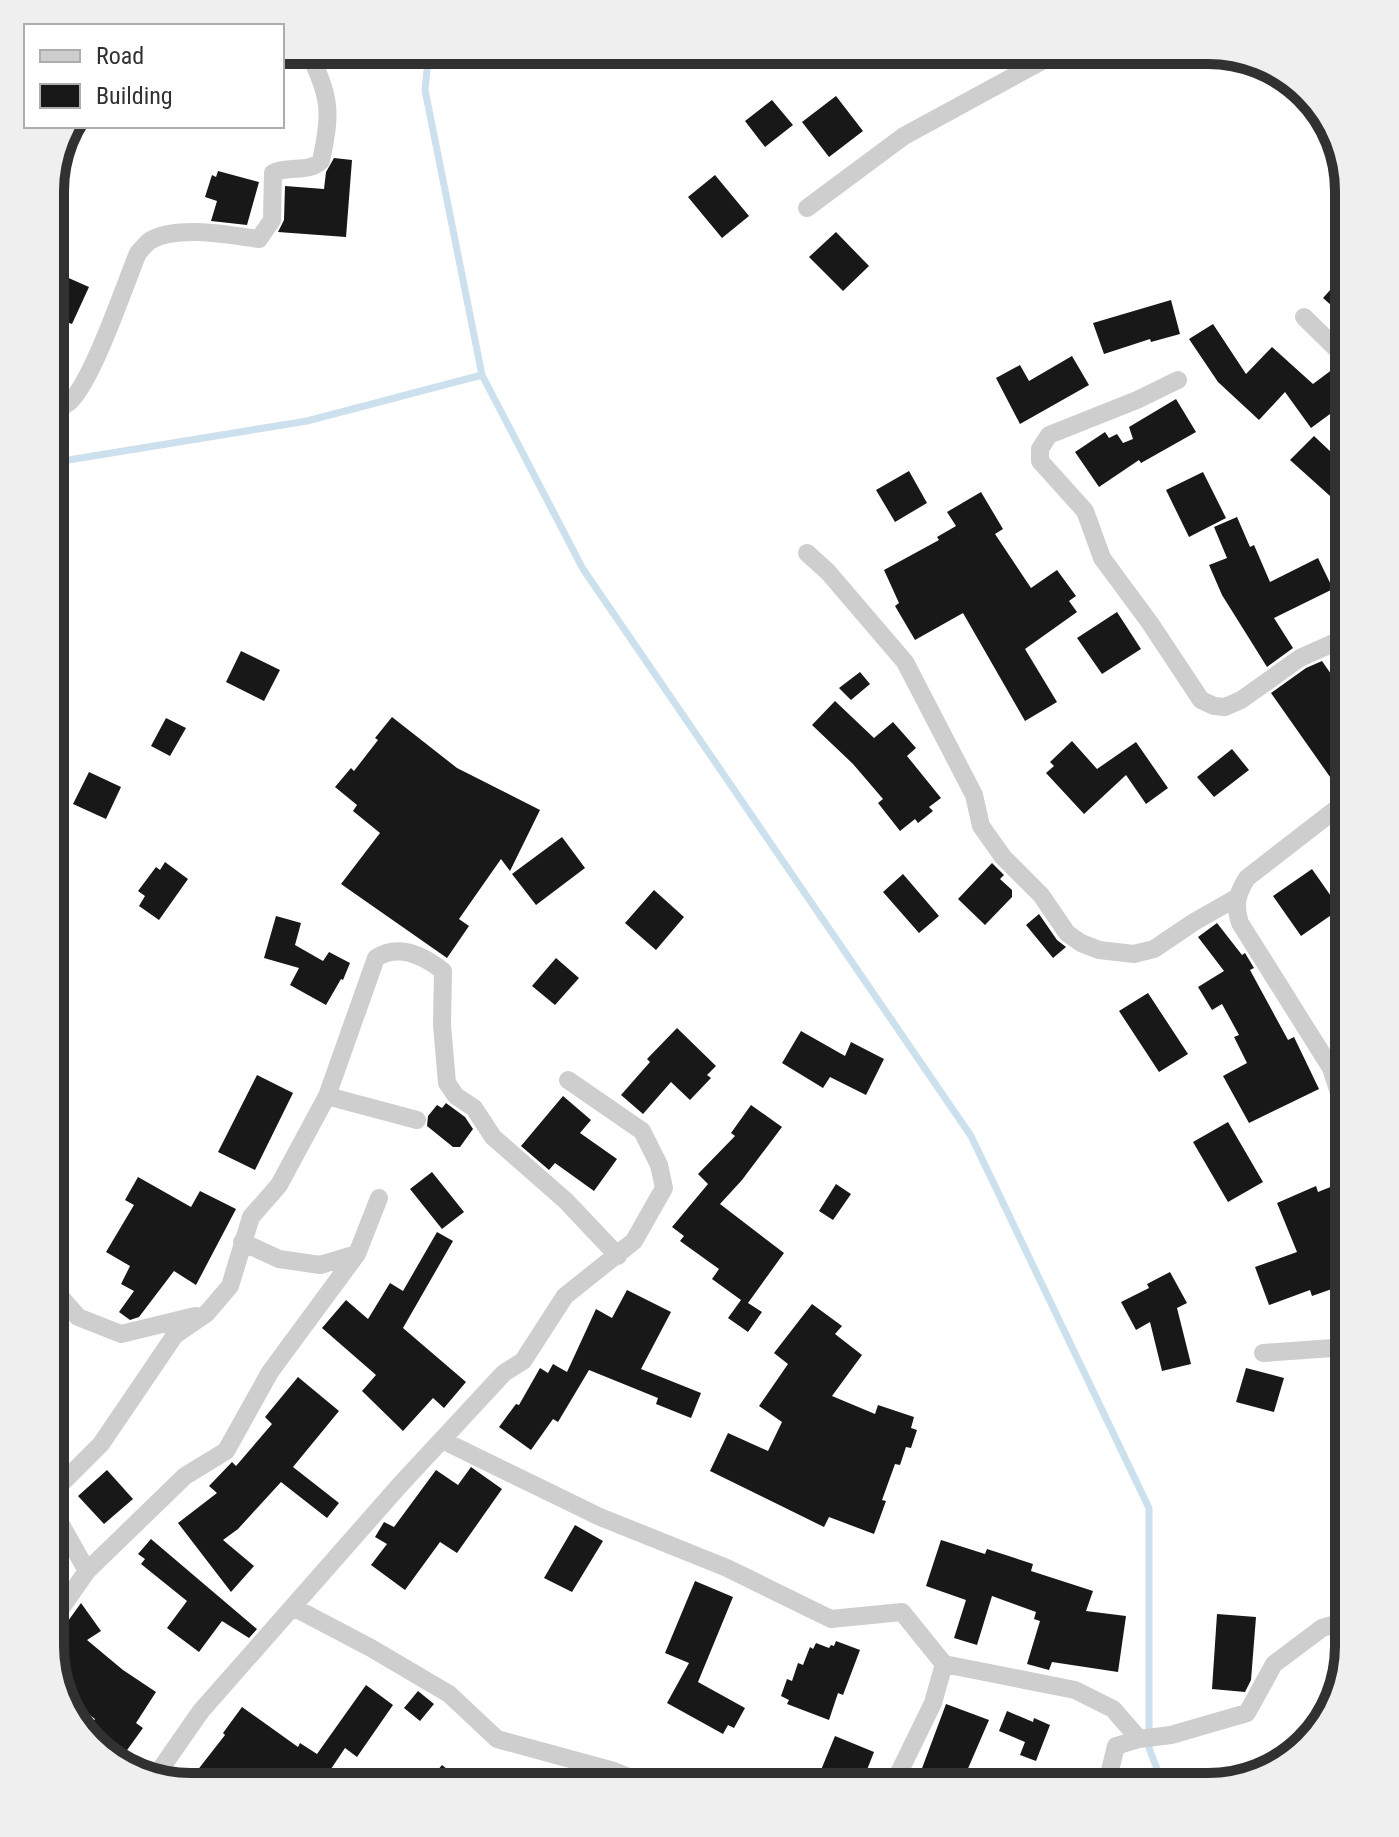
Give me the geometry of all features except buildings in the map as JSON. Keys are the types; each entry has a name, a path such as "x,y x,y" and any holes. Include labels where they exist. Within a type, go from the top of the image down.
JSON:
{"street":[{"path":"64,405 69,403 88,377 138,253 150,240 172,233 214,233 259,239 272,220 273,173 282,169 310,167 321,161 330,120 326,95 314,64"},
{"path":"807,208 904,136 1036,64"},
{"path":"1304,317 1335,347"},
{"path":"1178,380 1049,435 1040,449 1040,461 1085,511 1102,558 1201,700 1225,707 1241,700 1300,658 1335,643"},
{"path":"807,553 828,572 905,662 974,795 981,826 1016,873 1041,895 1067,933 1099,950 1134,954 1154,949 1238,897"},
{"path":"1335,810 1247,878 1235,909 1240,923 1331,1068 1335,1080"},
{"path":"64,1481 101,1444 175,1335 207,1313 230,1286 251,1217 279,1185 327,1096 376,958 386,951 425,957 443,971 442,1025 447,1083 456,1096 474,1108 493,1137 566,1201 618,1256"},
{"path":"162,1770 201,1711 442,1440 504,1373 523,1361 565,1296 634,1241 664,1188 659,1165 642,1131 568,1080"},
{"path":"327,1096 417,1120"},
{"path":"64,1604 87,1571 185,1476 226,1451 270,1372 357,1254 379,1198"},
{"path":"242,1242 279,1259 320,1265 357,1254"},
{"path":"64,1301 78,1317 121,1334 207,1313"},
{"path":"1263,1353 1335,1347"},
{"path":"442,1440 600,1517 727,1568 831,1619 902,1612 944,1664 1075,1690 1113,1709 1139,1739"},
{"path":"64,1530 87,1571"},
{"path":"293,1607 449,1694 497,1739 619,1773"},
{"path":"1109,1773 1116,1746 1171,1735 1247,1713 1274,1664 1322,1628 1335,1624"},
{"path":"899,1773 933,1703 944,1664"}],"waterway":[{"path":"428,64 425,90 482,375 583,569 971,1136 1149,1508 1149,1748 1159,1773"},
{"path":"64,461 307,421 482,375"}]}
